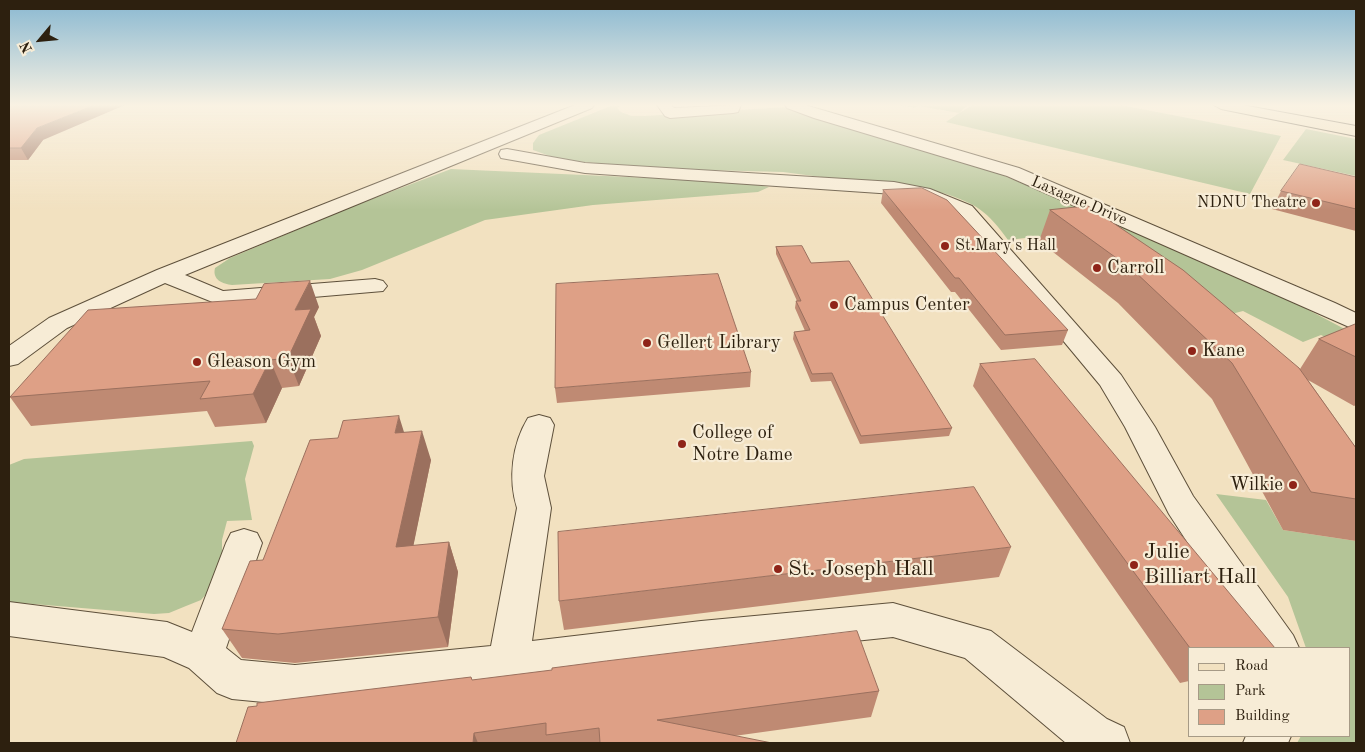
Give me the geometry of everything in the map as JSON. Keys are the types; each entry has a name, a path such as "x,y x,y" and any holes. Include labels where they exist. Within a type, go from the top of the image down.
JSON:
{"street":[{"path":"9,358 58,323 165,275 495,140"},
{"path":"525,140 507,154 584,168 904,190 923,193 965,210 1111,381 1140,427 1181,505 1278,647"},
{"name":"Laxague Drive","path":"910,140 970,156 1013,172 1326,308 1356,323"},
{"path":"165,275 220,298 375,286"},
{"path":"508,664 534,508 527,492 527,472 539,425"},
{"path":"203,655 244,543"},
{"path":"9,619 167,640 203,655 232,679 295,684 508,664 702,639 893,620 977,644 1097,740"}],"green space":[{"path":"535,140 891,140 1002,175 1166,243 1282,296 1356,335 1356,352 1321,335 1303,342 1243,311 1220,317 1077,237 1039,241 1034,237 1008,240 987,215 965,201 943,193 783,172 667,169 561,160 533,150 533,143"},
{"path":"1022,140 1279,140 1250,194"},
{"path":"1298,140 1356,140 1356,176 1283,160"},
{"path":"451,169 739,182 769,187 758,192 593,205 485,220 362,270 330,279 232,285 219,281 215,276 215,268 230,258 356,205"},
{"path":"252,441 254,446 245,479 252,520 227,521 222,540 222,568 209,591 201,600 169,613 154,614 9,602 9,465 24,459"},
{"path":"1216,494 1266,500 1283,530 1356,541 1356,743 1297,743 1300,737 1350,737 1350,647 1306,647 1288,597"}],"building":[{"path":"9,140 27,140 21,148 9,148"},
{"path":"1300,164 1356,177 1356,209 1281,191"},
{"name":"St.Mary's Hall","path":"922,188 947,200 1068,330 1005,335 959,278 955,278 883,190"},
{"path":"1088,206 1183,270 1299,368 1356,448 1356,499 1311,492 1232,363 1133,270 1050,210"},
{"path":"802,246 811,263 849,261 952,428 861,436 832,373 812,374 794,332 810,330 796,301 801,301 776,247"},
{"name":"Gellert Library","path":"718,274 751,372 555,388 556,284"},
{"path":"310,281 295,310 311,309 288,358 270,360 253,394 200,399 210,381 10,397 88,310 256,299 264,284"},
{"path":"1356,324 1356,357 1319,339"},
{"path":"1035,359 1274,647 1189,647 980,364"},
{"path":"399,416 395,433 422,431 396,547 449,542 438,617 278,634 222,629 250,561 263,560 310,440 338,438 343,421"},
{"path":"974,487 1011,547 559,601 558,532"},
{"path":"857,631 879,691 657,720 772,743 600,743 599,728 546,735 546,723 474,733 473,743 236,743 248,707 257,706 257,703 471,677 472,680 606,661"}],"place":[{"name":"NDNU Theatre","path":"1316,203"},
{"name":"St.Mary's Hall","path":"945,246"},
{"name":"Carroll","path":"1097,268"},
{"name":"Campus Center","path":"834,305"},
{"name":"Gellert Library","path":"647,343"},
{"name":"Kane","path":"1192,351"},
{"name":"Gleason Gym","path":"197,362"},
{"name":"College of Notre Dame","path":"682,444"},
{"name":"Wilkie","path":"1293,485"},
{"name":"Julie Billiart Hall","path":"1134,565"},
{"name":"St. Joseph Hall","path":"778,569"}]}
